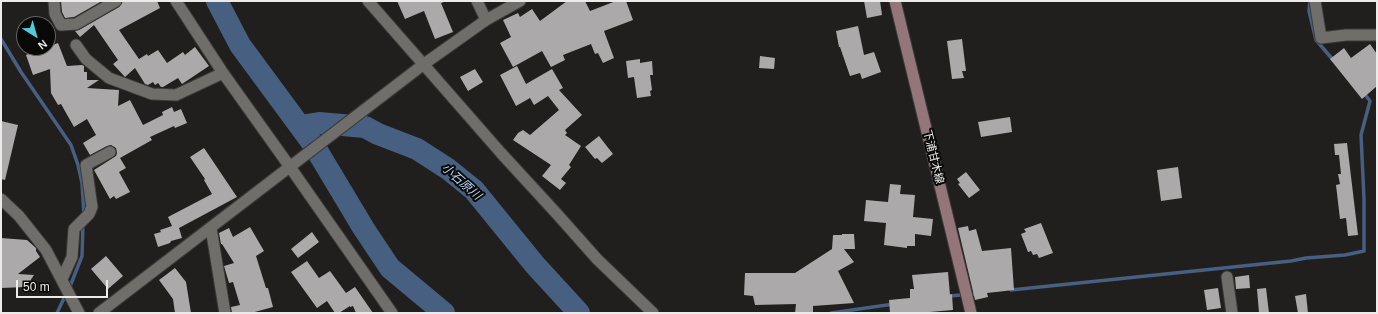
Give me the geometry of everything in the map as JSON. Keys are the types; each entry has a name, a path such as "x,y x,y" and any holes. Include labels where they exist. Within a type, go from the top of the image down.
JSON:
{"main road":[{"name":"下浦甘木線","path":"895,1 970,313"}],"street":[{"path":"54,1 54,14 61,25 76,24 116,1"},
{"path":"176,1 223,72 392,313"},
{"path":"368,1 421,67 502,153 582,242 653,313"},
{"path":"477,1 486,20"},
{"path":"98,313 421,67 486,20 520,1"},
{"path":"1315,1 1321,38 1346,35 1377,35"},
{"path":"76,45 86,59 109,78 152,94 176,95 223,72"},
{"path":"62,279 72,257 74,229 89,214 92,207 86,165 110,152"},
{"path":"1,199 19,216 46,250 79,313"},
{"path":"211,228 223,312"},
{"path":"1227,277 1232,313"}],"building":[{"path":"61,1 102,1 74,17 65,18 62,12"},
{"path":"123,1 157,1 160,8 119,30 139,59 158,50 167,63 183,52 185,55 195,47 209,66 182,84 178,78 163,87 161,87 158,83 155,85 153,82 148,85 145,84 135,68 125,77 113,64 118,60 94,25 80,37 75,31 119,7"},
{"path":"397,1 447,1 441,3 453,32 435,39 424,11 405,19"},
{"path":"567,1 585,1 590,11 616,1 626,1 633,20 604,31 614,58 603,63 598,53 595,54 591,44 563,55 565,60 551,67 542,51 513,67 500,43 511,37 503,20 518,13 520,17 532,9 540,21"},
{"path":"864,1 880,1 882,15 867,18"},
{"path":"858,26 864,55 874,52 881,72 862,79 860,73 850,76 839,47 836,31"},
{"path":"962,39 966,71 962,71 964,78 952,79 947,41"},
{"path":"58,43 67,66 82,65 84,66 84,72 87,72 87,80 99,80 87,88 119,90 118,106 130,100 143,125 163,115 162,112 172,107 174,112 181,109 187,123 175,128 174,126 150,137 152,140 120,158 126,168 119,172 130,192 116,199 114,196 110,199 94,170 116,156 116,148 111,145 107,146 90,155 83,143 96,135 87,119 74,127 61,104 58,105 51,93 50,69 33,75 26,56 56,56 56,44"},
{"path":"1370,44 1377,54 1377,86 1362,99 1330,59 1344,48 1351,58"},
{"path":"760,56 775,58 774,69 759,68"},
{"path":"640,59 640,63 652,61 653,75 650,75 652,90 650,91 651,96 637,98 634,77 628,78 626,61"},
{"path":"517,66 526,84 552,69 563,88 559,90 582,115 565,130 567,133 565,135 581,146 569,165 571,167 561,179 566,183 560,190 542,176 551,165 513,140 518,133 523,130 530,135 559,110 548,96 534,105 530,98 516,106 500,75"},
{"path":"475,69 483,82 468,91 460,77"},
{"path":"1010,117 1012,132 981,137 978,122"},
{"path":"1,121 18,125 5,180 1,179"},
{"path":"599,136 613,154 602,163 597,158 595,159 585,147"},
{"path":"1347,143 1358,235 1348,236 1346,218 1340,219 1336,185 1340,184 1338,174 1341,174 1339,155 1335,155 1334,144"},
{"path":"204,148 237,197 179,228 182,238 158,247 154,234 161,232 160,230 172,226 168,217 212,194 204,180 205,179 190,157"},
{"path":"1178,167 1182,198 1161,201 1157,170"},
{"path":"966,172 980,190 969,198 958,184 960,183 957,179"},
{"path":"890,184 901,185 900,194 915,195 913,217 933,219 931,236 915,234 915,246 907,246 907,248 884,245 886,223 864,221 866,200 888,202"},
{"path":"1041,223 1053,253 1039,258 1037,254 1033,255 1031,251 1028,252 1021,234 1026,232 1024,229"},
{"path":"968,226 969,231 976,229 982,251 1011,248 1014,290 987,293 988,297 975,300 958,228"},
{"path":"250,227 264,251 256,256 266,288 268,288 273,307 251,313 232,313 231,307 240,305 233,282 229,283 224,266 234,263 221,244 219,233 229,228 233,237"},
{"path":"312,232 319,242 298,258 291,249"},
{"path":"854,234 855,249 844,249 854,262 838,271 854,303 813,306 813,313 795,313 796,304 755,305 753,296 744,295 745,273 795,273 832,249 833,235"},
{"path":"1,238 27,240 36,248 36,251 40,257 18,274 34,275 26,287 1,288"},
{"path":"106,256 123,276 108,289 91,269"},
{"path":"307,261 319,278 330,271 346,293 355,287 373,313 356,313 353,306 350,306 339,313 335,313 327,301 317,308 291,272"},
{"path":"175,268 186,282 191,313 175,313 173,299 159,280"},
{"path":"948,272 953,310 918,313 890,313 889,300 910,298 910,289 914,289 912,275"},
{"path":"1249,275 1250,288 1236,289 1235,277"},
{"path":"1218,288 1221,308 1207,310 1204,290"},
{"path":"1266,288 1269,313 1259,313 1257,289"},
{"path":"1306,294 1308,313 1298,313 1295,296"}],"waterway":[{"name":"小石原川","path":"217,1 240,45 313,144 364,229 390,268 444,313"},
{"path":"1310,1 1309,11 1316,40 1334,61"},
{"path":"1,39 21,72 71,145 82,183 84,215"},
{"path":"1011,290 1291,261 1306,258 1345,255 1364,251 1364,199 1361,135 1370,101 1363,92"},
{"name":"小石原川","path":"300,126 319,123 365,127 378,134 417,149 448,169 474,190 535,265 579,313"},
{"path":"69,289 82,256 83,224"},
{"path":"57,313 66,294"},
{"path":"947,296 977,294"},
{"path":"831,313 894,304"}]}
